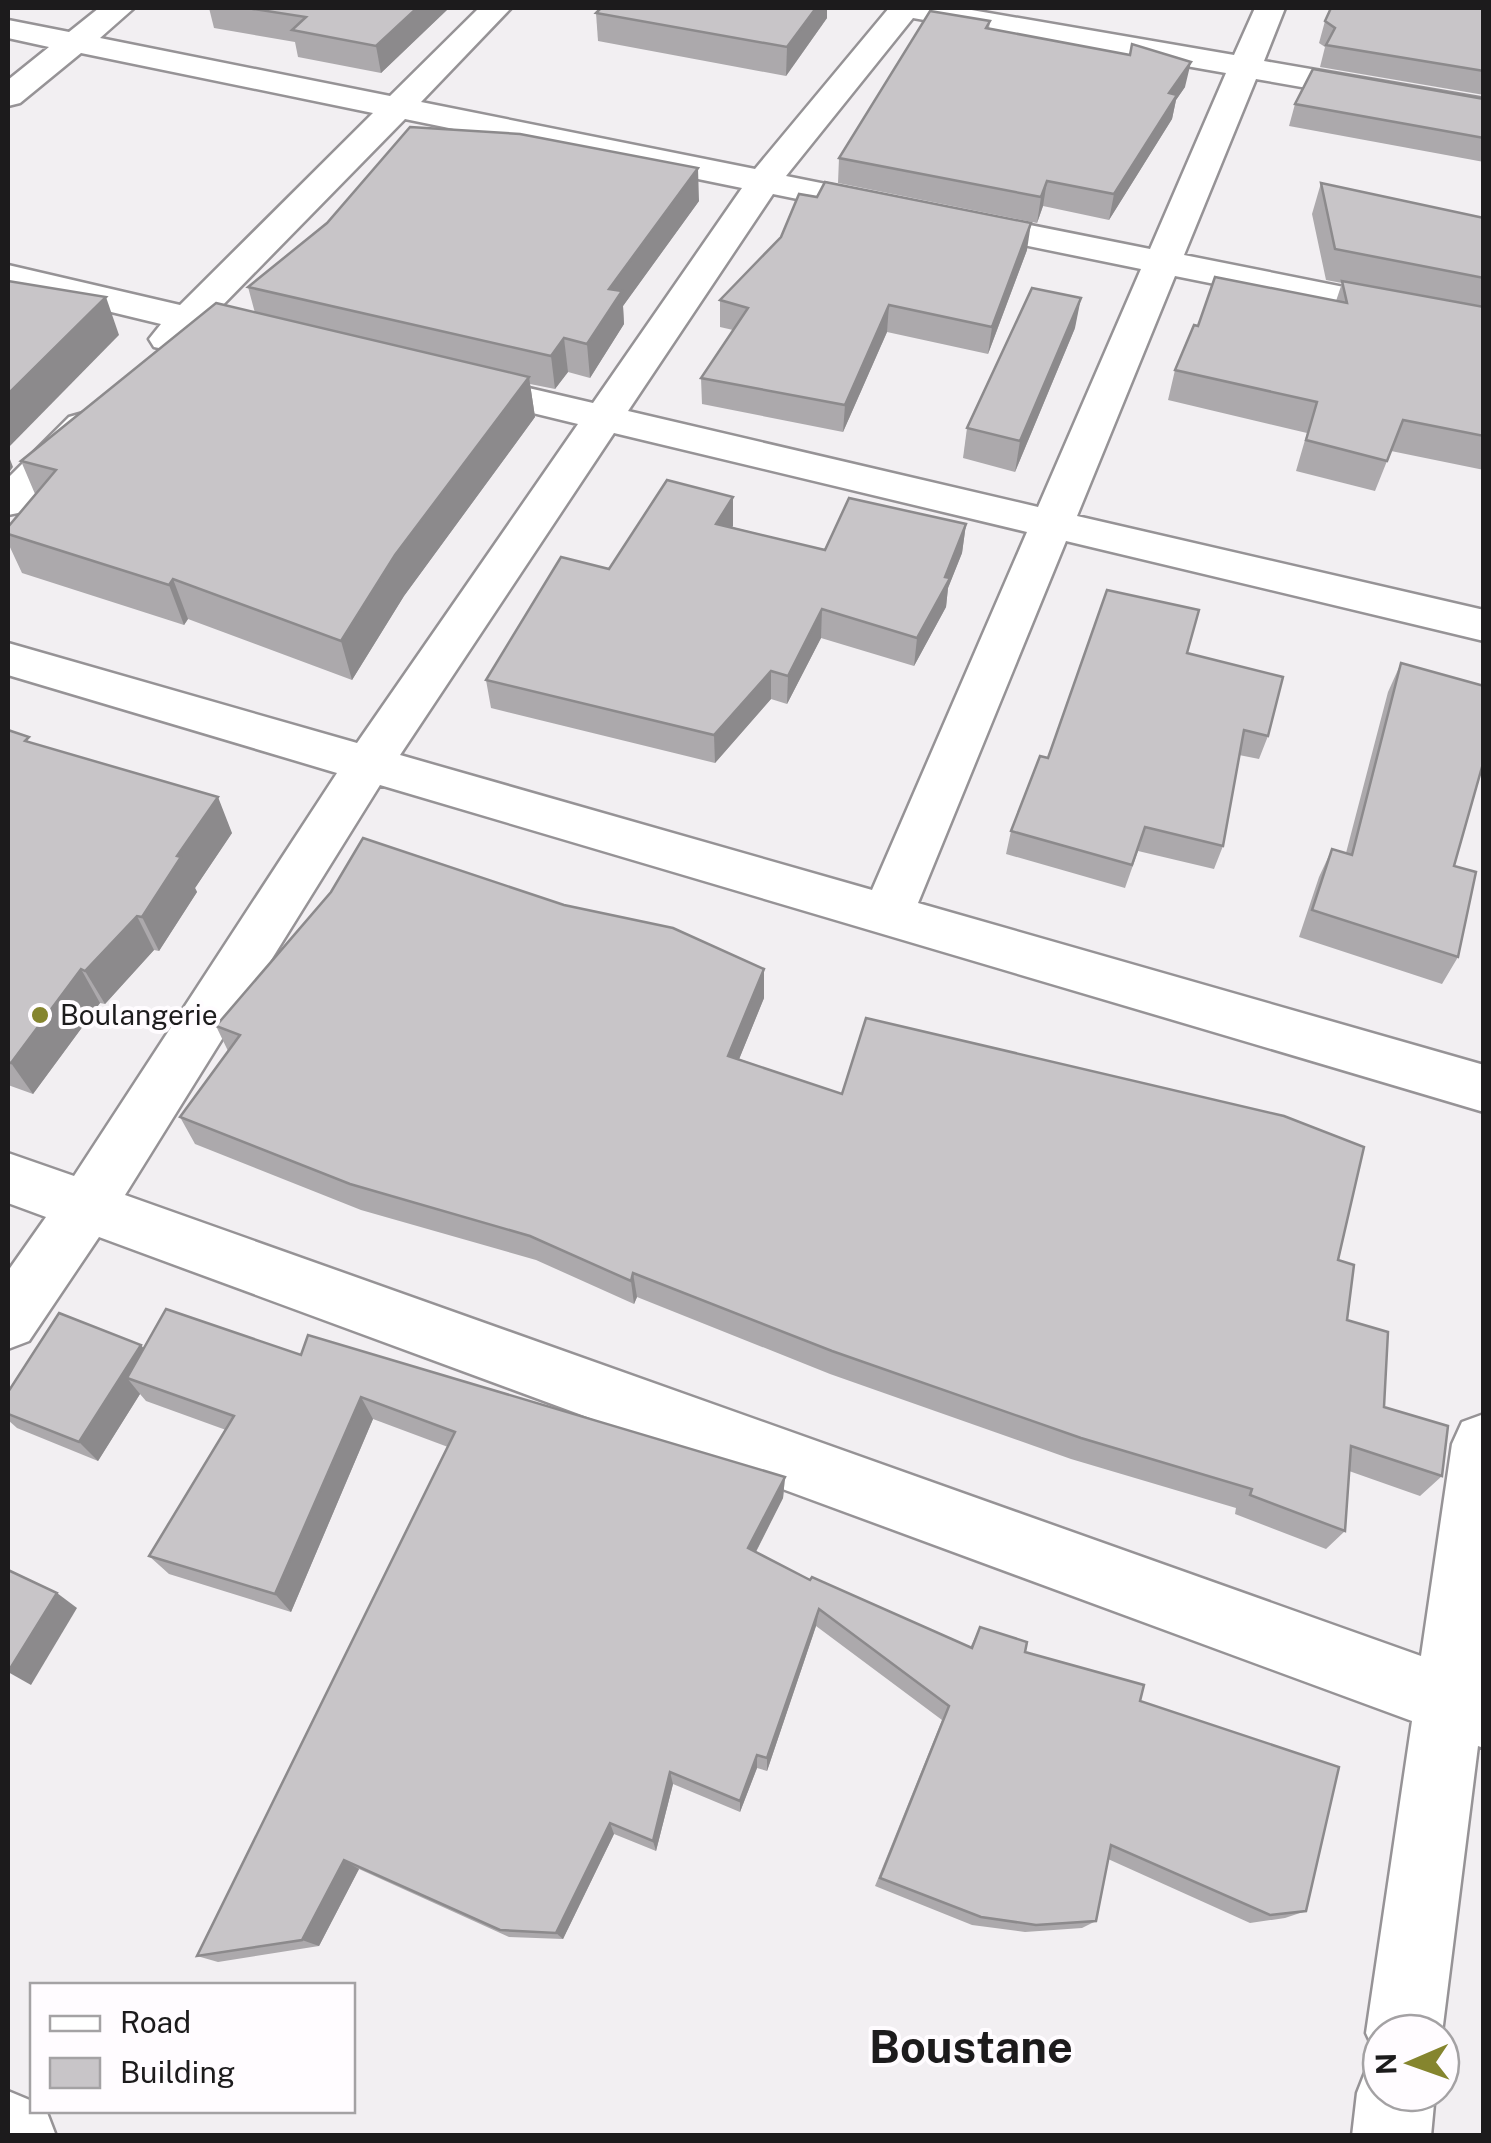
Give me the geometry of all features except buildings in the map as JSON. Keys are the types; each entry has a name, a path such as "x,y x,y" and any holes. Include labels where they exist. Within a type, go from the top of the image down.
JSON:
{"street":[{"path":"8,96 118,8"},
{"path":"146,361 496,8"},
{"path":"8,1321 86,1207 366,766 765,179 905,8 1484,109"},
{"path":"887,915 1270,8"},
{"path":"8,28 1484,327"},
{"path":"8,276 302,346"},
{"path":"415,374 1484,626"},
{"path":"8,502 105,403"},
{"path":"8,659 1484,1089"},
{"path":"8,1178 1466,1707"},
{"path":"1408,2013 1466,1707 1484,1444"},
{"path":"8,2130 18,2136"}],"place":[{"name":"Boulangerie","path":"40,1015"}],"district":[{"name":"Boustane","path":"971,2047"}]}
